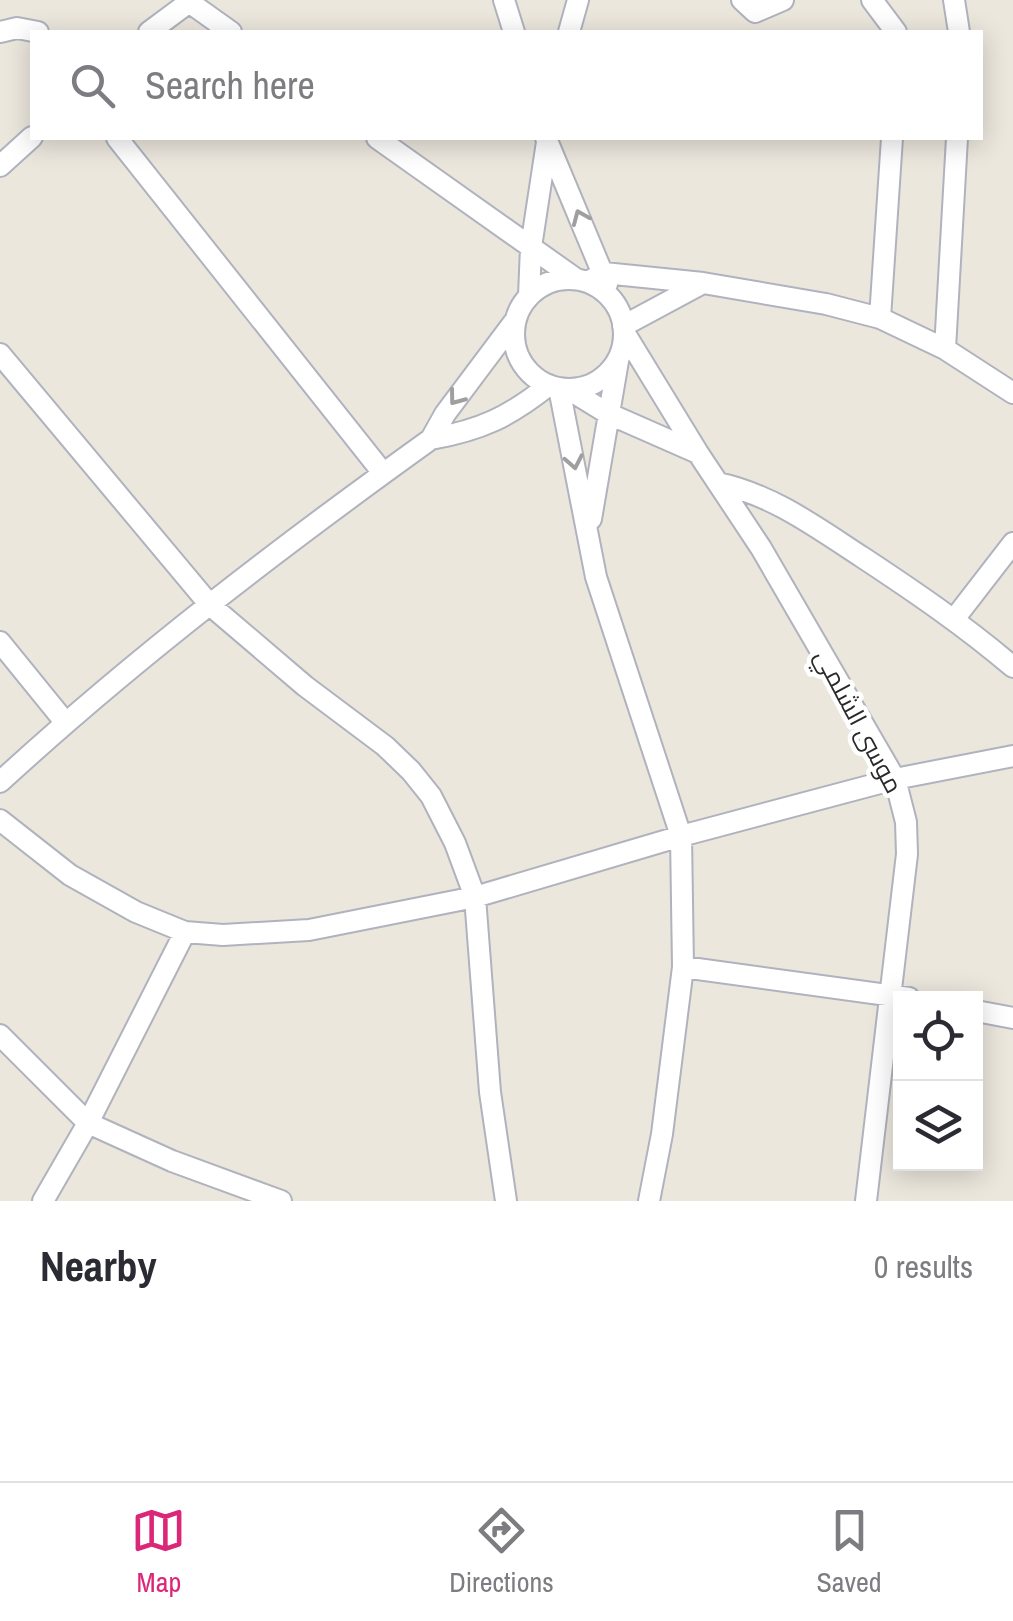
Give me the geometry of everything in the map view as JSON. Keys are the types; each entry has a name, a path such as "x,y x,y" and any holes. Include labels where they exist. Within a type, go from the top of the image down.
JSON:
{"street":[{"path":"504,0 513,30"},
{"path":"570,30 578,0"},
{"path":"742,0 755,12 783,0"},
{"path":"872,0 894,30"},
{"path":"954,0 959,30"},
{"path":"152,30 190,1 228,30"},
{"path":"0,32 17,28 30,30"},
{"path":"0,166 30,138"},
{"path":"118,140 383,473"},
{"path":"380,140 532,248 589,278 617,307 624,329 589,536"},
{"path":"0,782 65,722 210,605 430,439 529,296 546,140"},
{"path":"546,140 589,278"},
{"path":"880,318 892,140"},
{"path":"946,349 957,140"},
{"path":"529,296 550,282 589,278 704,283 826,304 880,318 946,349 1013,394"},
{"path":"624,329 704,283"},
{"path":"515,321 514,340 520,359 532,375 698,453"},
{"name":"موسى الشلمي","path":"624,329 790,595 895,780 906,822 907,854 900,991"},
{"path":"0,354 210,605 385,746 412,771 430,796 456,844 475,897 490,1092 506,1201"},
{"path":"430,439 472,431 559,387 595,382 618,359"},
{"path":"559,387 596,577 681,836 683,967 662,1134 649,1201"},
{"path":"718,483 742,488 787,508 955,618 1013,667"},
{"path":"955,618 1013,543"},
{"path":"0,642 65,722"},
{"path":"0,820 70,876 136,912 184,932 223,935 309,930 475,897 681,836 895,780 1013,756"},
{"path":"44,1201 88,1123 184,932"},
{"path":"683,967 893,996"},
{"path":"983,1012 1013,1018"},
{"path":"0,1034 88,1123 172,1161 280,1201"},
{"name":"موسى الشلمي","path":"866,1201 893,1039"}]}
